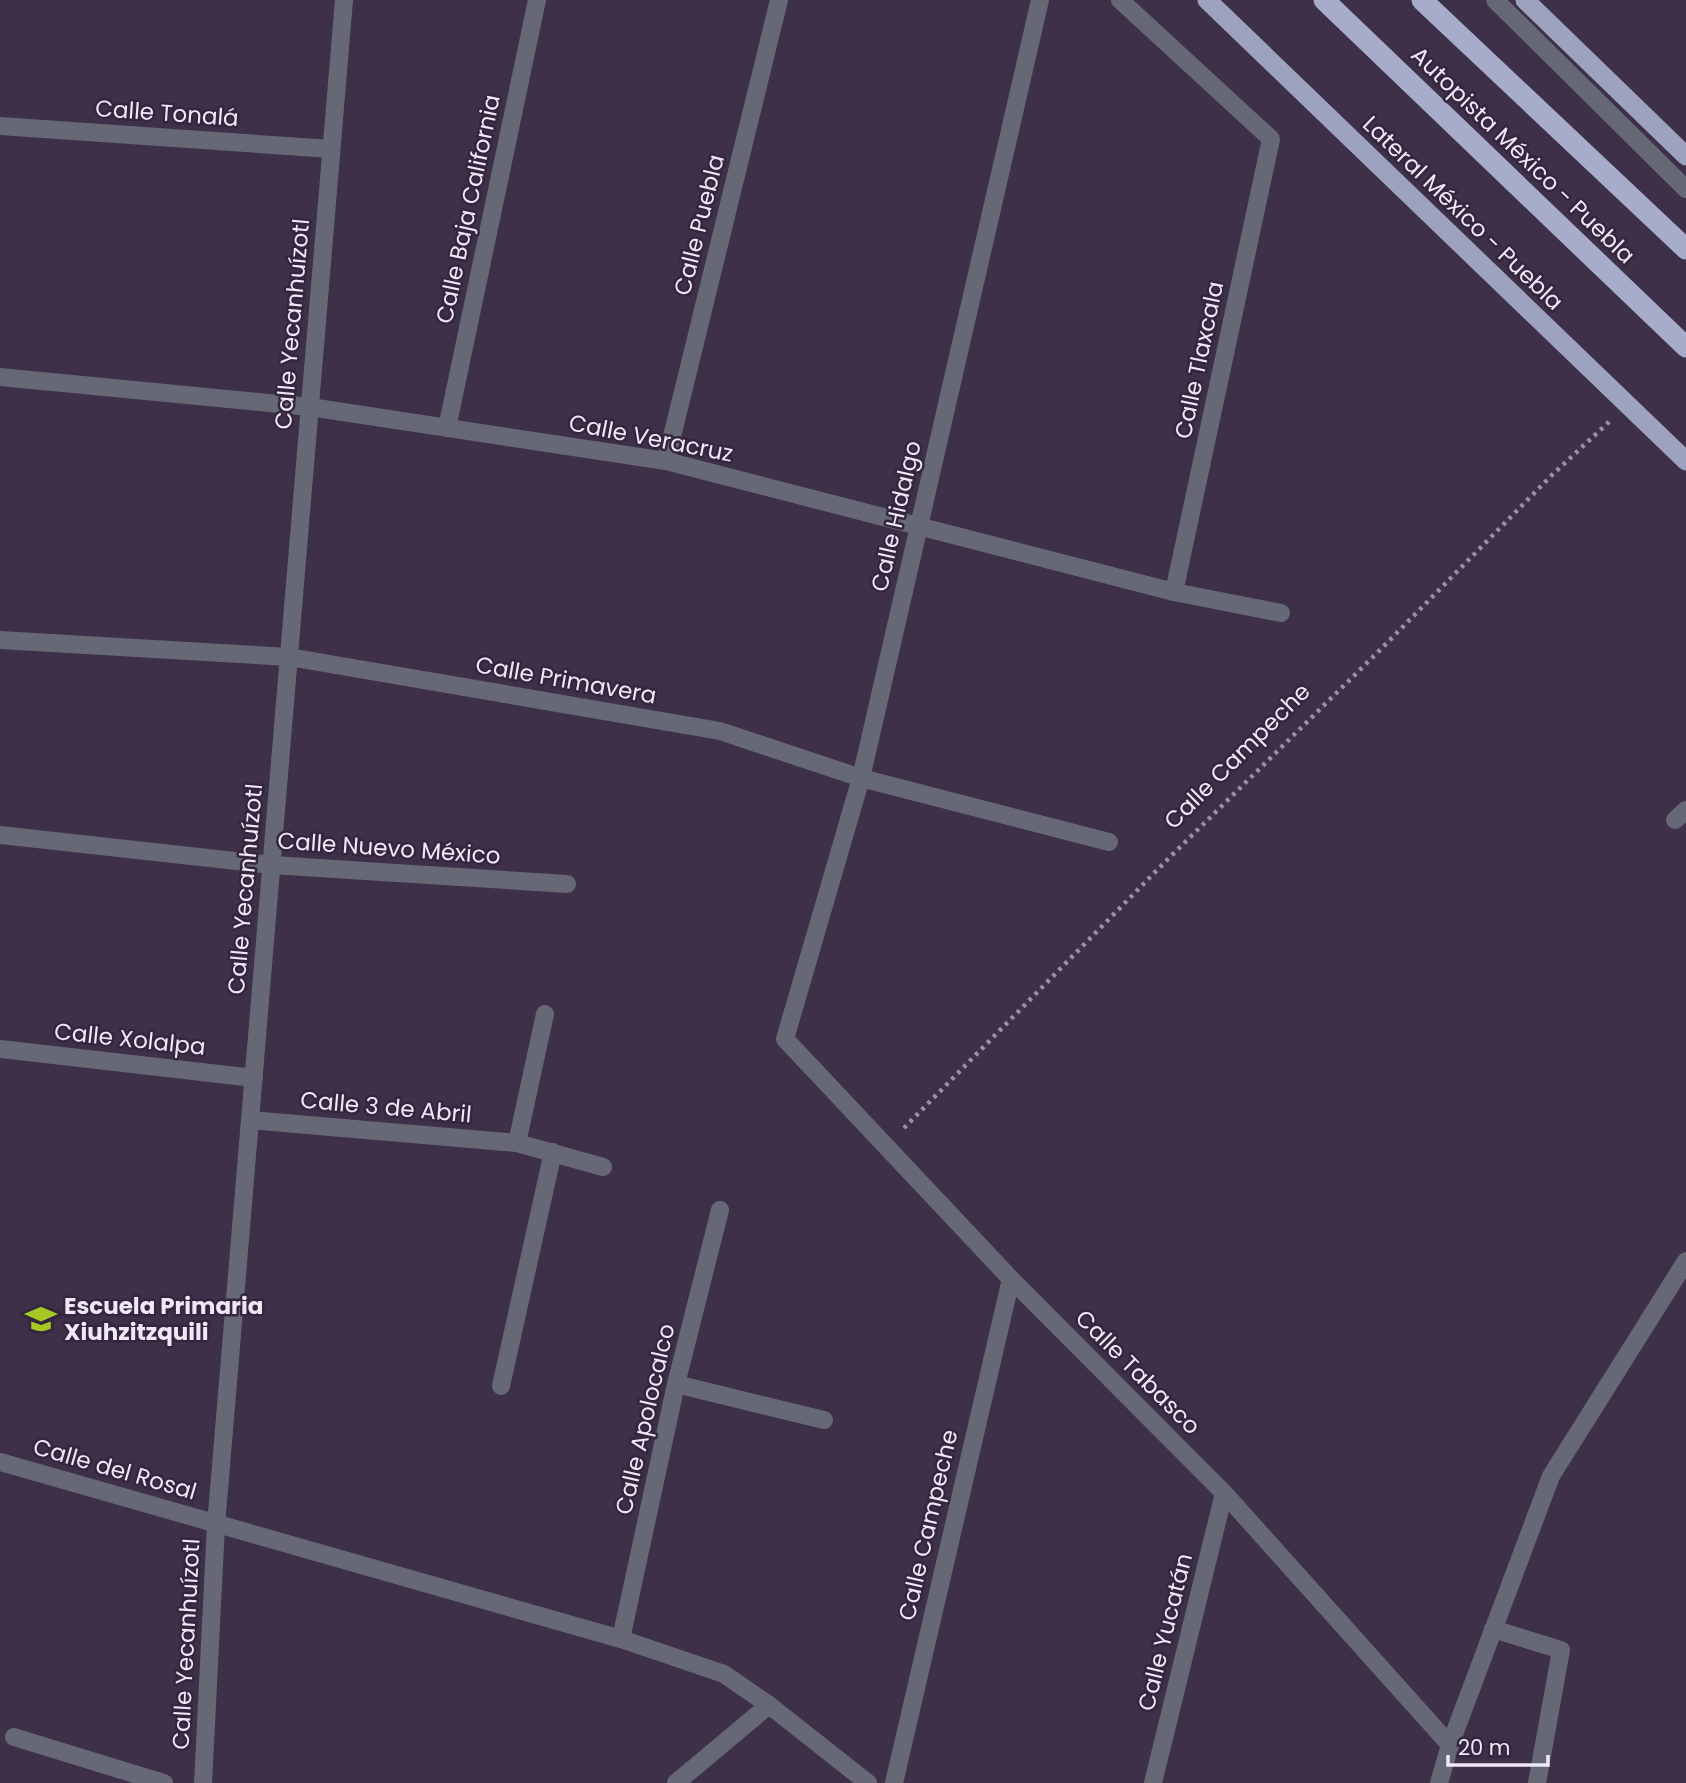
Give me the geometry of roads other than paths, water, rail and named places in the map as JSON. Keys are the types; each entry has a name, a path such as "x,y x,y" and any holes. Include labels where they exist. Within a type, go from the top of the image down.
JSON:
{"highway":[{"name":"Lateral México - Puebla","path":"1206,0 1686,461"},
{"name":"Autopista México - Puebla","path":"1324,0 1686,347"},
{"name":"Autopista México - Puebla","path":"1422,0 1686,249"},
{"path":"1525,0 1686,156"}],"street":[{"name":"Calle Yecanhuízotl","path":"203,1783 216,1525 344,0"},
{"name":"Calle Baja California","path":"447,428 537,0"},
{"name":"Calle Puebla","path":"666,461 779,0"},
{"name":"Calle Hidalgo","path":"785,1038 861,778 1040,0"},
{"name":"Calle Tlaxcala","path":"1120,0 1271,139 1174,592"},
{"path":"1495,0 1686,189"},
{"path":"1515,0 1686,165"},
{"name":"Calle Tonalá","path":"0,126 331,149"},
{"name":"Calle Veracruz","path":"0,377 310,407 666,461 1174,592 1281,613"},
{"name":"Calle Primavera","path":"0,640 289,657 720,731 861,778 1110,842"},
{"name":"Calle Nuevo México","path":"0,835 272,865 567,884"},
{"path":"517,1143 545,1014"},
{"name":"Calle Tabasco","path":"785,1038 1011,1279 1224,1493 1450,1745"},
{"name":"Calle Xolalpa","path":"0,1049 254,1078"},
{"name":"Calle 3 de Abril","path":"250,1120 517,1143 603,1167"},
{"path":"501,1386 553,1153"},
{"name":"Calle Apolocalco","path":"621,1639 676,1384 720,1210"},
{"path":"1439,1783 1450,1745 1551,1476 1686,1261"},
{"name":"Calle Campeche","path":"894,1783 1011,1279"},
{"path":"676,1384 824,1420"},
{"name":"Calle del Rosal","path":"0,1462 216,1525"},
{"name":"Calle Yucatán","path":"1153,1783 1224,1493"},
{"path":"216,1525 621,1639 724,1674 769,1705 868,1783"},
{"path":"1493,1629 1562,1650 1537,1783"},
{"path":"676,1783 769,1705"},
{"path":"14,1737 164,1783"}],"place":[{"name":"Escuela Primaria Xiuhzitzquili","path":"41,1319"}]}
